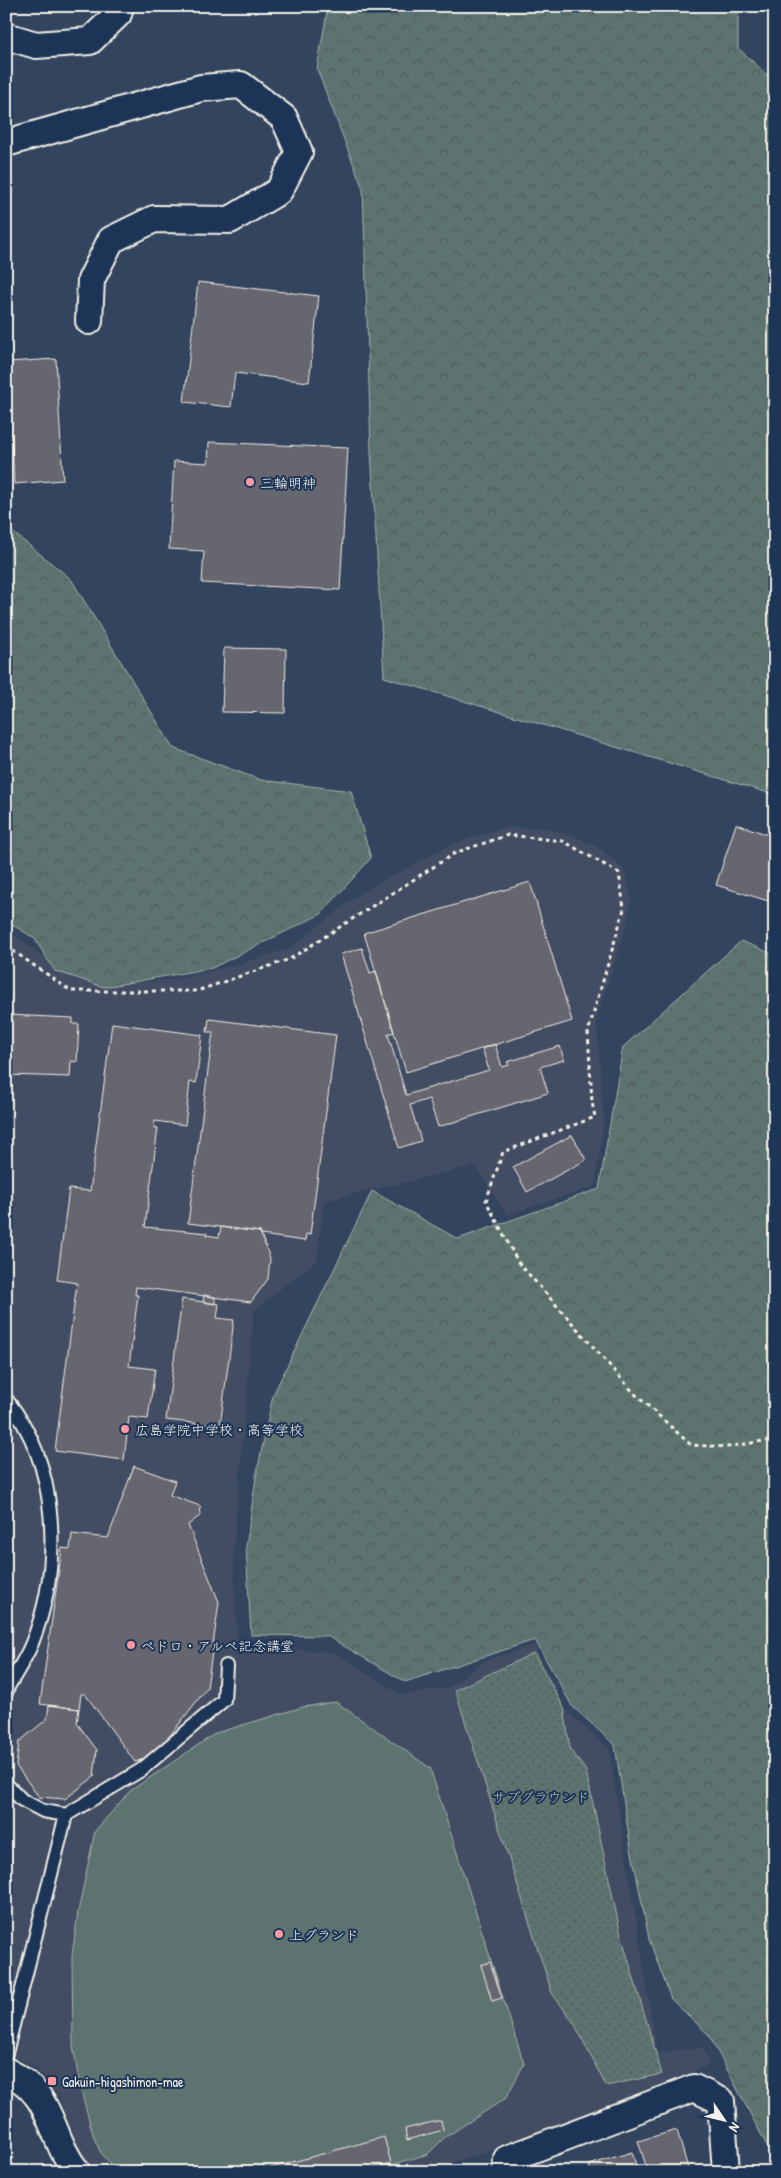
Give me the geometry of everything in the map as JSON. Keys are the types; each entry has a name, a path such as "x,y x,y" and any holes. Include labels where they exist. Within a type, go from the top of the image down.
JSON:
{"street":[{"path":"6,36 36,45 90,41 118,14 120,6"},
{"path":"6,143 201,88 241,85 284,118 299,152 279,191 230,220 154,219 111,240 91,280 89,321"},
{"path":"6,2071 21,2078 38,2094 58,2140 77,2172"},
{"path":"506,2172 507,2159 694,2088 721,2101 726,2172"}],"lane":[{"path":"6,1399 29,1433 38,1456 48,1496 51,1556 41,1618 32,1646 8,1687 6,1694"},
{"path":"6,1784 22,1800 43,1810 66,1815 141,1770 224,1700 226,1666"},
{"path":"6,2053 66,1815"}],"path":[{"path":"6,946 71,991 197,991 290,959 455,853 508,835 563,841 619,873 624,909 588,1032 592,1102 595,1117 503,1152 486,1201 518,1262 635,1394 691,1445 727,1447 775,1439"}],"shaded area":[{"name":"広島学院中学校・高等学校","path":"505,827 546,828 574,836 601,849 622,868 629,884 631,901 627,924 596,1019 604,1120 595,1186 507,1215 475,1166 324,1201 317,1260 254,1310 233,1549 237,1638 247,1644 335,1653 401,1695 448,1688 484,1661 534,1645 567,1711 609,1749 657,2053 702,2047 709,2065 478,2155 417,2172 92,2172 78,2151 60,2099 49,2081 35,2067 6,2053 6,929 76,980 104,983 172,980 243,963 290,948 362,892 448,846"}],"green space":[{"path":"328,6 738,6 738,48 775,82 775,795 384,677 371,451 363,189 317,69"},
{"path":"6,530 10,530 71,579 173,748 261,780 351,791 371,858 321,914 212,968 104,987 55,971 34,938 6,921"},
{"path":"741,941 775,955 775,2161 709,2035 671,1999 649,1939 630,1843 615,1745 572,1706 535,1640 405,1682 327,1636 251,1635 246,1547 256,1477 273,1395 372,1191 458,1239 599,1189 623,1047"},
{"name":"サブグラウンド","path":"534,1653 564,1708 570,1749 586,1771 621,1935 662,2074 606,2086 574,2023 552,1993 455,1690"},
{"name":"上グランド","path":"336,1702 430,1768 524,2064 506,2098 444,2138 428,2154 367,2172 118,2172 101,2153 94,2138 80,2087 73,2045 72,1956 78,1912 95,1831 130,1791 216,1733 303,1707"}],"building":[{"path":"198,282 319,296 309,382 235,373 231,407 184,402"},
{"path":"56,359 63,480 14,484 8,362"},
{"path":"209,442 348,448 340,590 202,583 204,551 169,549 174,461 208,463"},
{"path":"224,648 286,649 285,713 222,712"},
{"path":"736,824 775,837 775,903 716,885"},
{"path":"530,882 572,1021 406,1072 364,933"},
{"path":"362,948 370,973 376,971 394,1032 388,1034 406,1095 489,1070 482,1048 495,1044 502,1067 509,1065 507,1062 560,1046 564,1060 540,1067 548,1093 438,1127 429,1099 410,1105 421,1141 399,1148 341,954"},
{"path":"6,996 10,996 9,1015 73,1018 73,1024 79,1024 77,1062 71,1061 70,1077 6,1075"},
{"path":"209,1019 336,1035 310,1235 306,1234 305,1241 261,1235 260,1232 188,1223 213,1032 207,1032"},
{"path":"112,1023 202,1035 196,1083 190,1082 185,1125 155,1121 154,1128 158,1128 145,1227 207,1233 206,1235 219,1237 221,1227 260,1232 270,1258 268,1279 251,1302 136,1287 135,1295 138,1295 129,1366 155,1369 148,1419 129,1417 124,1460 55,1451 77,1283 57,1280 69,1189 90,1191"},
{"path":"572,1135 586,1160 527,1192 513,1167"},
{"path":"204,1295 215,1297 215,1304 203,1302"},
{"path":"182,1299 219,1304 217,1318 234,1320 220,1426 166,1420"},
{"name":"ペドロ・アルペ記念講堂","path":"134,1466 175,1481 170,1495 200,1506 201,1515 188,1525 219,1602 207,1688 155,1755 135,1762 85,1694 81,1694 79,1709 40,1704 62,1548 70,1549 72,1534 108,1538"},
{"path":"49,1705 79,1709 77,1723 97,1750 94,1777 65,1799 39,1797 16,1766 19,1742 47,1719"},
{"path":"490,1962 502,1998 492,2001 481,1965"},
{"path":"441,2120 443,2130 407,2140 405,2129"},
{"path":"677,2130 689,2172 648,2172 638,2141"},
{"path":"384,2137 391,2163 357,2172 273,2172 271,2168"},
{"path":"632,2152 638,2172 591,2172 589,2165"}],"place":[{"name":"三輪明神","path":"250,482"},
{"name":"広島学院中学校・高等学校","path":"125,1429"},
{"name":"ペドロ・アルペ記念講堂","path":"131,1645"},
{"name":"上グランド","path":"279,1934"},
{"name":"Gakuin-higashimon-mae","path":"52,2081"}]}
